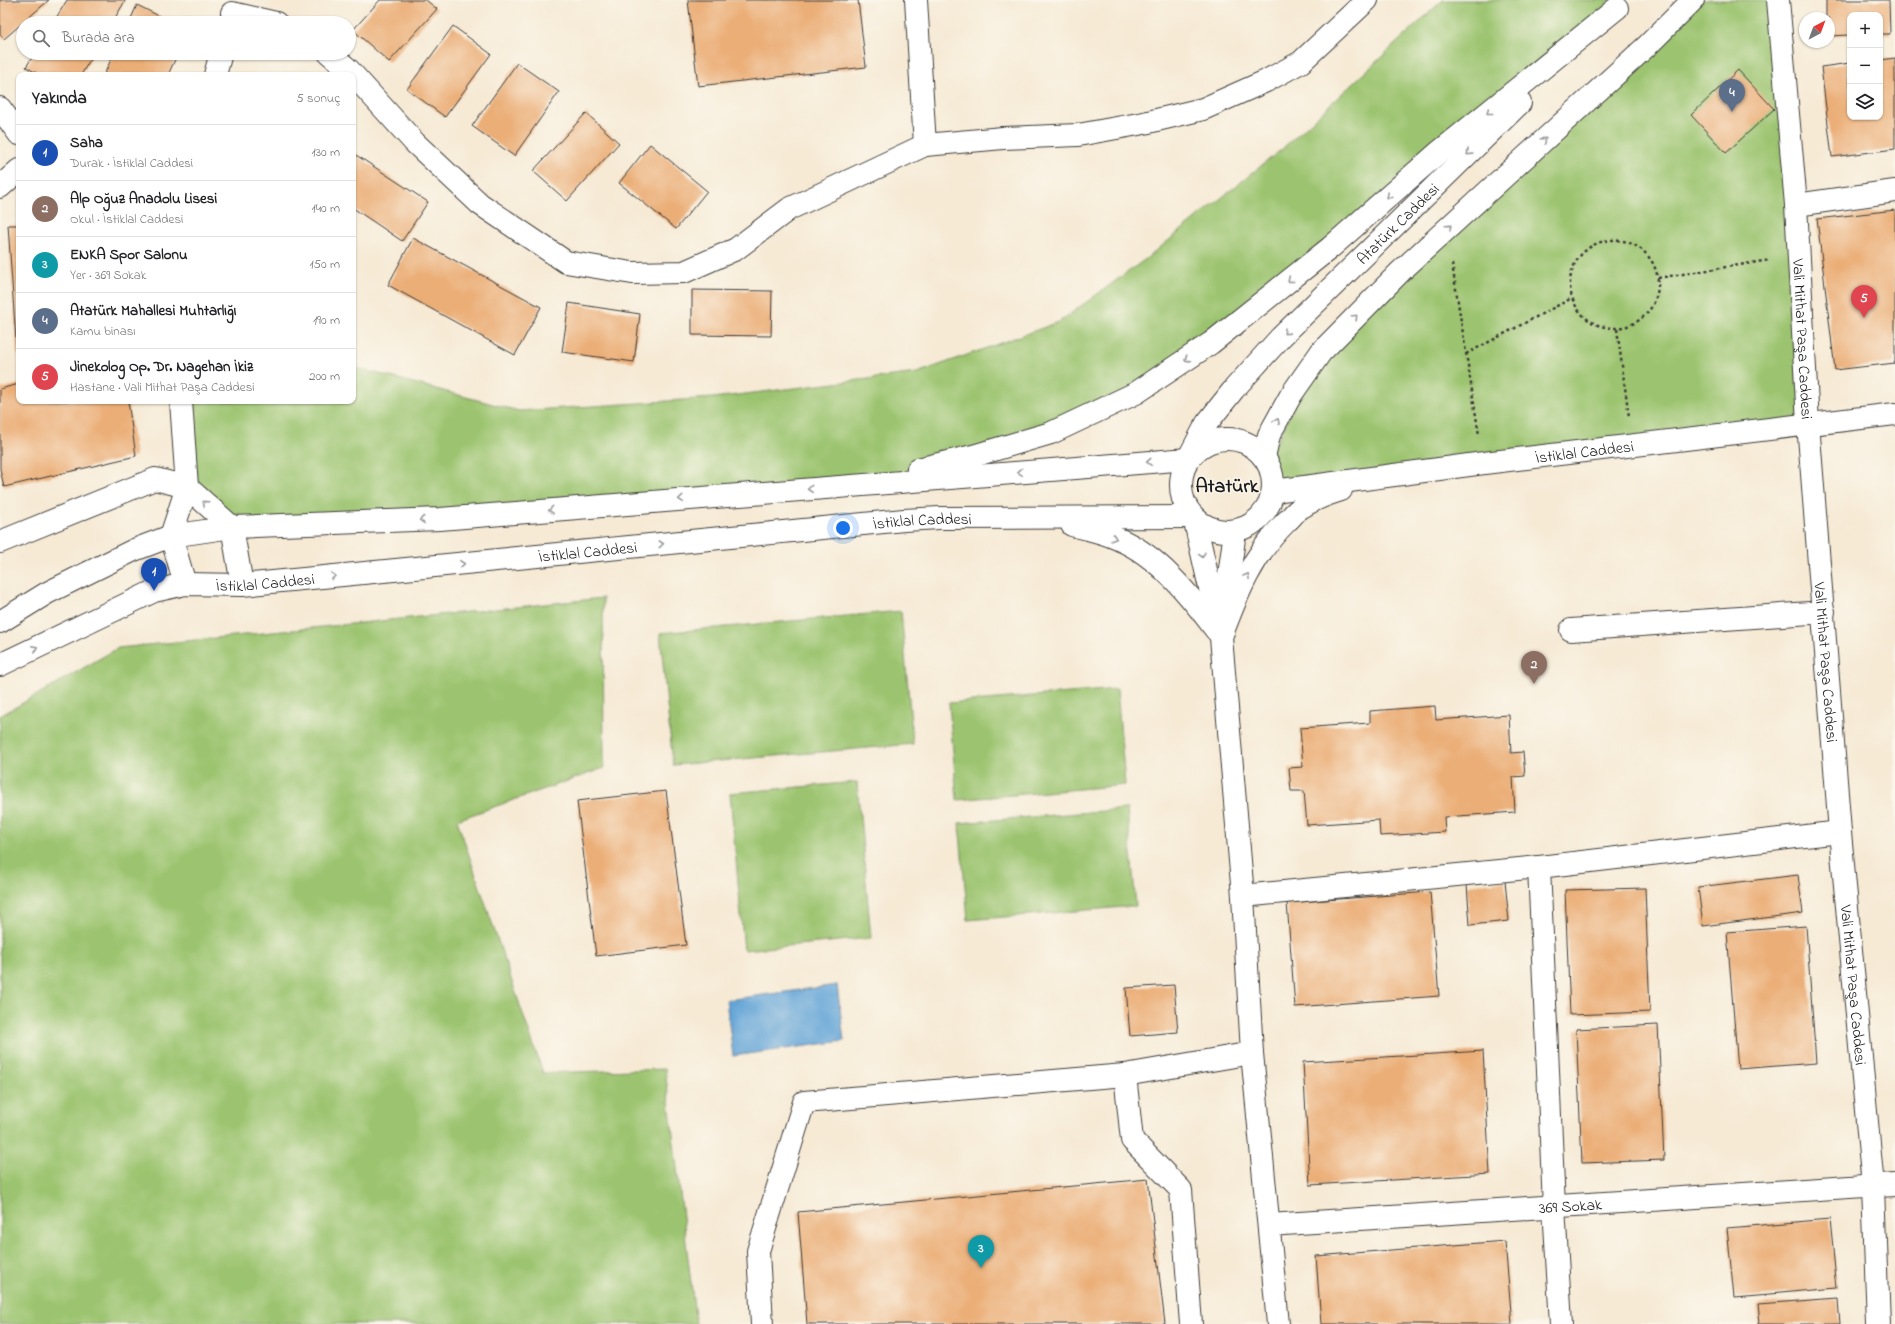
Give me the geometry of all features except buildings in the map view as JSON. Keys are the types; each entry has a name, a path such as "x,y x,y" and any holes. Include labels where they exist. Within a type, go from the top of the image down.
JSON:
{"street":[{"path":"916,0 925,145"},
{"path":"356,78 414,143 480,204 566,262 632,273 684,272 736,249 789,209 925,145 1003,138 1078,135 1144,124 1203,109 1266,81 1301,62 1367,0"},
{"path":"1264,457 1269,435 1291,395 1322,352 1391,280 1648,44 1693,0"},
{"name":"Vali Mithat Paşa Caddesi","path":"1778,0 1796,205 1808,423 1824,612 1840,832 1873,1186 1878,1324"},
{"path":"849,485 973,456 1051,433 1136,393 1211,343 1330,248 1439,152 1620,4"},
{"name":"Atatürk Caddesi","path":"1188,459 1207,423 1234,389 1281,337 1620,4"},
{"path":"233,12 249,16"},
{"path":"216,72 219,60"},
{"path":"337,60 351,72"},
{"path":"0,108 16,130"},
{"path":"0,186 16,173"},
{"path":"1796,205 1895,191"},
{"path":"181,404 187,487 171,536 185,584"},
{"name":"İstiklal Caddesi","path":"1274,491 1484,463 1808,423 1895,414"},
{"path":"1228,438 1244,441 1258,449 1264,457 1273,476 1274,491 1269,505 1261,518 1249,527 1235,531 1220,531 1206,526 1194,517 1185,505 1181,489 1182,474 1188,459 1199,448 1213,440 1228,438"},
{"path":"0,622 47,593 134,550 171,536 232,527 440,519 1188,459"},
{"path":"1221,637 1239,589 1264,548 1281,527 1301,507 1322,496 1380,476"},
{"path":"0,542 154,479 187,487 232,527 242,584"},
{"path":"1194,517 1221,637 1243,896 1252,1053 1278,1324"},
{"name":"İstiklal Caddesi","path":"0,665 154,591 185,584 242,584 904,520 1194,517"},
{"path":"1050,518 1119,539 1143,554 1168,573 1186,592 1221,637"},
{"path":"1221,637 1235,531"},
{"path":"1571,630 1824,612"},
{"path":"1243,896 1539,867 1840,832"},
{"path":"1539,867 1554,1207 1561,1324"},
{"path":"762,1324 758,1251 804,1102 1125,1075 1252,1053"},
{"path":"1125,1075 1132,1140 1181,1190 1191,1324"},
{"name":"369 Sokak","path":"1269,1226 1895,1184"}],"path":[{"path":"1446,230 1484,463"},
{"path":"1618,240 1633,244 1645,252 1653,264 1658,278 1657,292 1653,306 1644,318 1631,325 1617,328 1603,327 1589,321 1578,311 1572,298 1569,284 1572,269 1579,256 1590,247 1603,241 1618,240"},
{"path":"1658,278 1798,256"},
{"path":"1466,354 1572,298"},
{"path":"1617,328 1633,445"}],"green space":[{"path":"1443,0 1624,0 1136,393 973,456 849,485 232,527 187,487 181,404 356,404 356,368 519,411 713,398 917,373 1059,322 1147,258 1282,149"},
{"path":"1693,0 1778,0 1808,423 1274,491 1273,476 1267,461 1321,352"},
{"path":"603,598 604,768 457,820 543,1073 665,1069 696,1324 0,1324 0,716 118,648"},
{"path":"901,611 913,744 673,765 660,633"},
{"path":"1117,689 1125,785 957,800 949,703"},
{"path":"857,782 871,938 744,950 730,793"},
{"path":"1127,809 1136,906 968,920 959,823"}],"water":[{"path":"837,985 844,1041 733,1056 726,1000"}],"place":[{"name":"Atatürk Mahallesi Muhtarlığı","path":"1732,112"},
{"name":"Jinekolog Op. Dr. Nagehan İkiz","path":"1864,318"},
{"name":"Saha","path":"154,591"},
{"name":"Alp Oğuz Anadolu Lisesi","path":"1534,684"},
{"name":"ENKA Spor Salonu","path":"981,1268"}],"district":[{"name":"Atatürk","path":"1227,485"}]}
